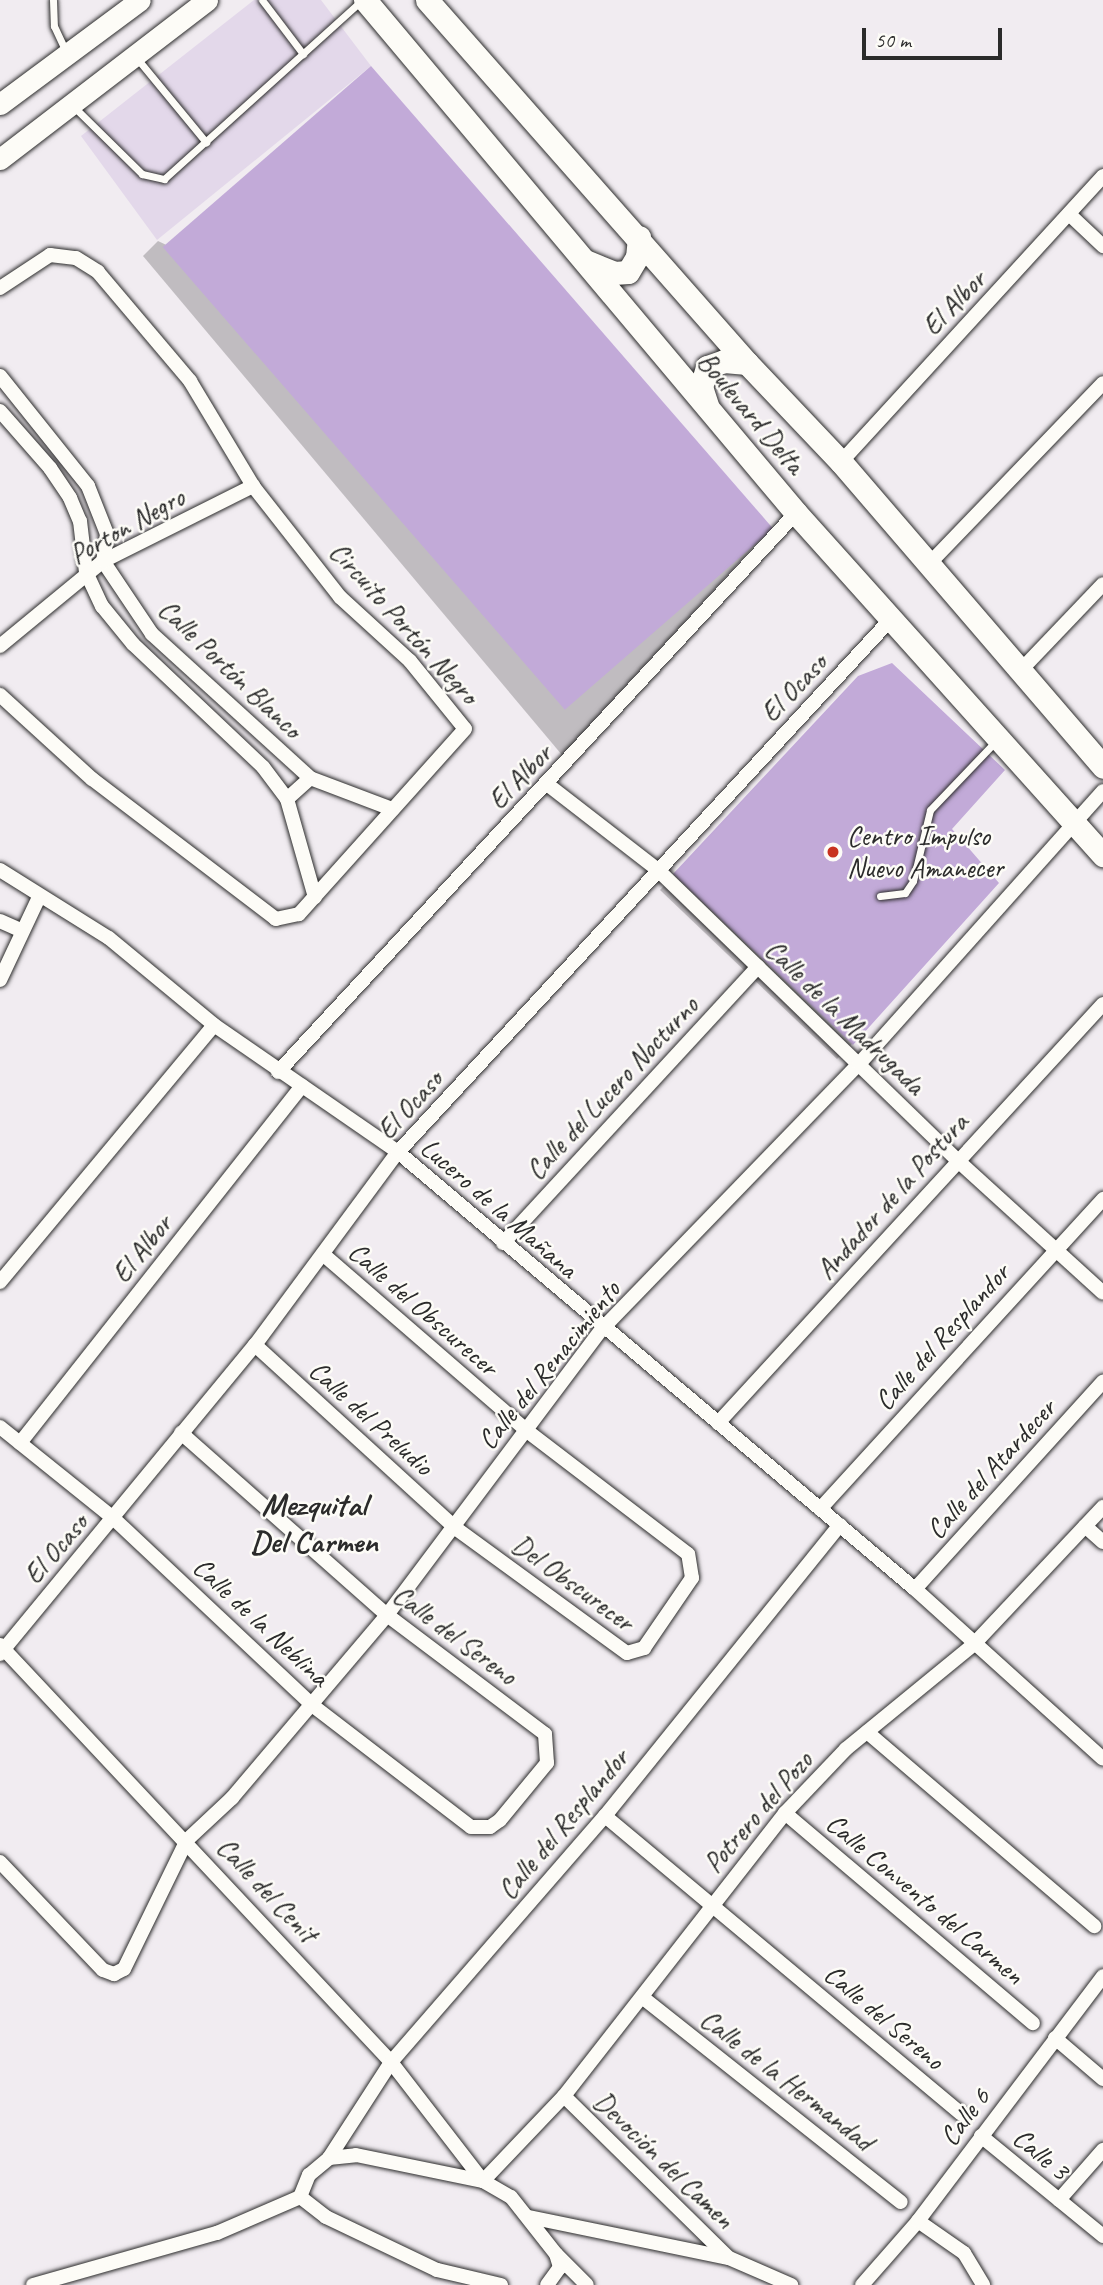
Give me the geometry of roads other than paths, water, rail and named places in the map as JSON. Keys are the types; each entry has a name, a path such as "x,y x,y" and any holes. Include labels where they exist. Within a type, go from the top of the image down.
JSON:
{"main road":[{"path":"0,104 140,0"},
{"path":"0,159 73,106 206,0"},
{"name":"Boulevard Delta","path":"363,0 796,513 1103,855"},
{"name":"Boulevard Delta","path":"427,0 639,237 747,363 841,462 1103,768"},
{"path":"582,259 614,273 628,272 638,257 639,237"},
{"path":"707,408 701,387 707,367 724,361 747,363"}],"street":[{"name":"El Albor","path":"841,462 1103,176"},
{"path":"1069,214 1103,246"},
{"name":"Circuito Portón Negro","path":"0,288 50,255 76,258 98,272 190,381 253,486 340,597 410,661 464,724 463,735 392,809 299,914 276,919 92,779 0,695"},
{"path":"0,376 88,486 107,534 103,561"},
{"path":"929,564 1103,383"},
{"name":"Calle Portón Blanco","path":"0,411 50,468 70,498 80,521 86,572 102,606 133,644 263,767 287,799 315,897"},
{"name":"Porton Negro","path":"0,646 86,572 103,561 253,486"},
{"name":"El Albor","path":"278,1072 547,785 796,513"},
{"name":"Calle Portón Blanco","path":"103,561 152,634 310,778 392,809"},
{"path":"1020,671 1103,584"},
{"name":"El Ocaso","path":"1,1650 256,1345 398,1152 891,619"},
{"path":"287,799 310,778"},
{"name":"Calle de la Madrugada","path":"547,785 659,871 957,1160 1103,1293"},
{"name":"Calle del Renacimiento","path":"0,1863 103,1970 114,1974 124,1969 187,1840 232,1798 387,1615 602,1329 859,1064 1103,791"},
{"name":"Lucero de la Mañana","path":"0,870 108,938 214,1025 278,1072 398,1152 602,1329 915,1589 973,1645 1103,1759"},
{"path":"0,979 39,897"},
{"path":"0,921 22,931"},
{"name":"Calle del Lucero Nocturno","path":"503,1243 758,967"},
{"name":"Andador de la Postura","path":"718,1423 1103,1004"},
{"path":"0,1282 214,1025"},
{"name":"El Albor","path":"20,1443 302,1086"},
{"name":"Calle del Resplandor","path":"820,1509 1103,1199"},
{"name":"Calle del Obscurecer","path":"324,1255 526,1430 688,1554"},
{"name":"Calle del Preludio","path":"256,1345 454,1527"},
{"name":"Calle del Atardecer","path":"915,1589 1103,1382"},
{"name":"Calle de la Neblina","path":"0,1426 113,1518 313,1705 471,1826 490,1827 500,1820"},
{"name":"Calle del Sereno","path":"181,1433 387,1615 544,1734 547,1762 500,1820"},
{"name":"Potrero del Pozo","path":"483,2181 564,2096 785,1813 867,1732 973,1645 1103,1507"},
{"name":"Calle del Resplandor","path":"300,2197 309,2175 329,2158 391,2062 605,1816 840,1525"},
{"path":"1085,1526 1103,1542"},
{"name":"Del Obscurecer","path":"454,1527 627,1653 644,1648 692,1577 688,1554"},
{"name":"Calle del Cenit","path":"1,1650 187,1840 391,2062 483,2181"},
{"path":"867,1732 1094,1926"},
{"name":"Calle Convento del Carmen","path":"785,1813 1033,2023"},
{"name":"Calle del Sereno","path":"605,1816 961,2114"},
{"name":"Calle 6","path":"862,2285 918,2221 1103,1976"},
{"name":"Calle de la Hermandad","path":"642,1997 901,2202"},
{"path":"1055,2038 1103,2079"},
{"name":"Devoción del Camen","path":"564,2096 729,2258"},
{"name":"Calle 3","path":"981,2136 1103,2236"},
{"path":"1059,2200 1103,2150"},
{"path":"329,2158 356,2155 483,2181 511,2197 556,2253 587,2285"},
{"path":"33,2285 217,2233 300,2197 369,2241 437,2270 501,2285"},
{"path":"529,2217 729,2258 792,2285"},
{"path":"918,2221 964,2253 983,2285"},
{"path":"547,2285 560,2267 556,2253"},
{"path":"437,2270 438,2285"}],"lane":[{"path":"52,0 54,26 67,54"},
{"path":"262,0 303,54"},
{"path":"73,106 154,180 169,176 363,0"},
{"path":"134,55 206,142"},
{"path":"880,896 905,893 913,881 930,810 998,738"}],"place":[{"name":"Centro Impulso Nuevo Amanecer","path":"833,852"}],"district":[{"name":"Mezquital Del Carmen","path":"314,1524"}]}
